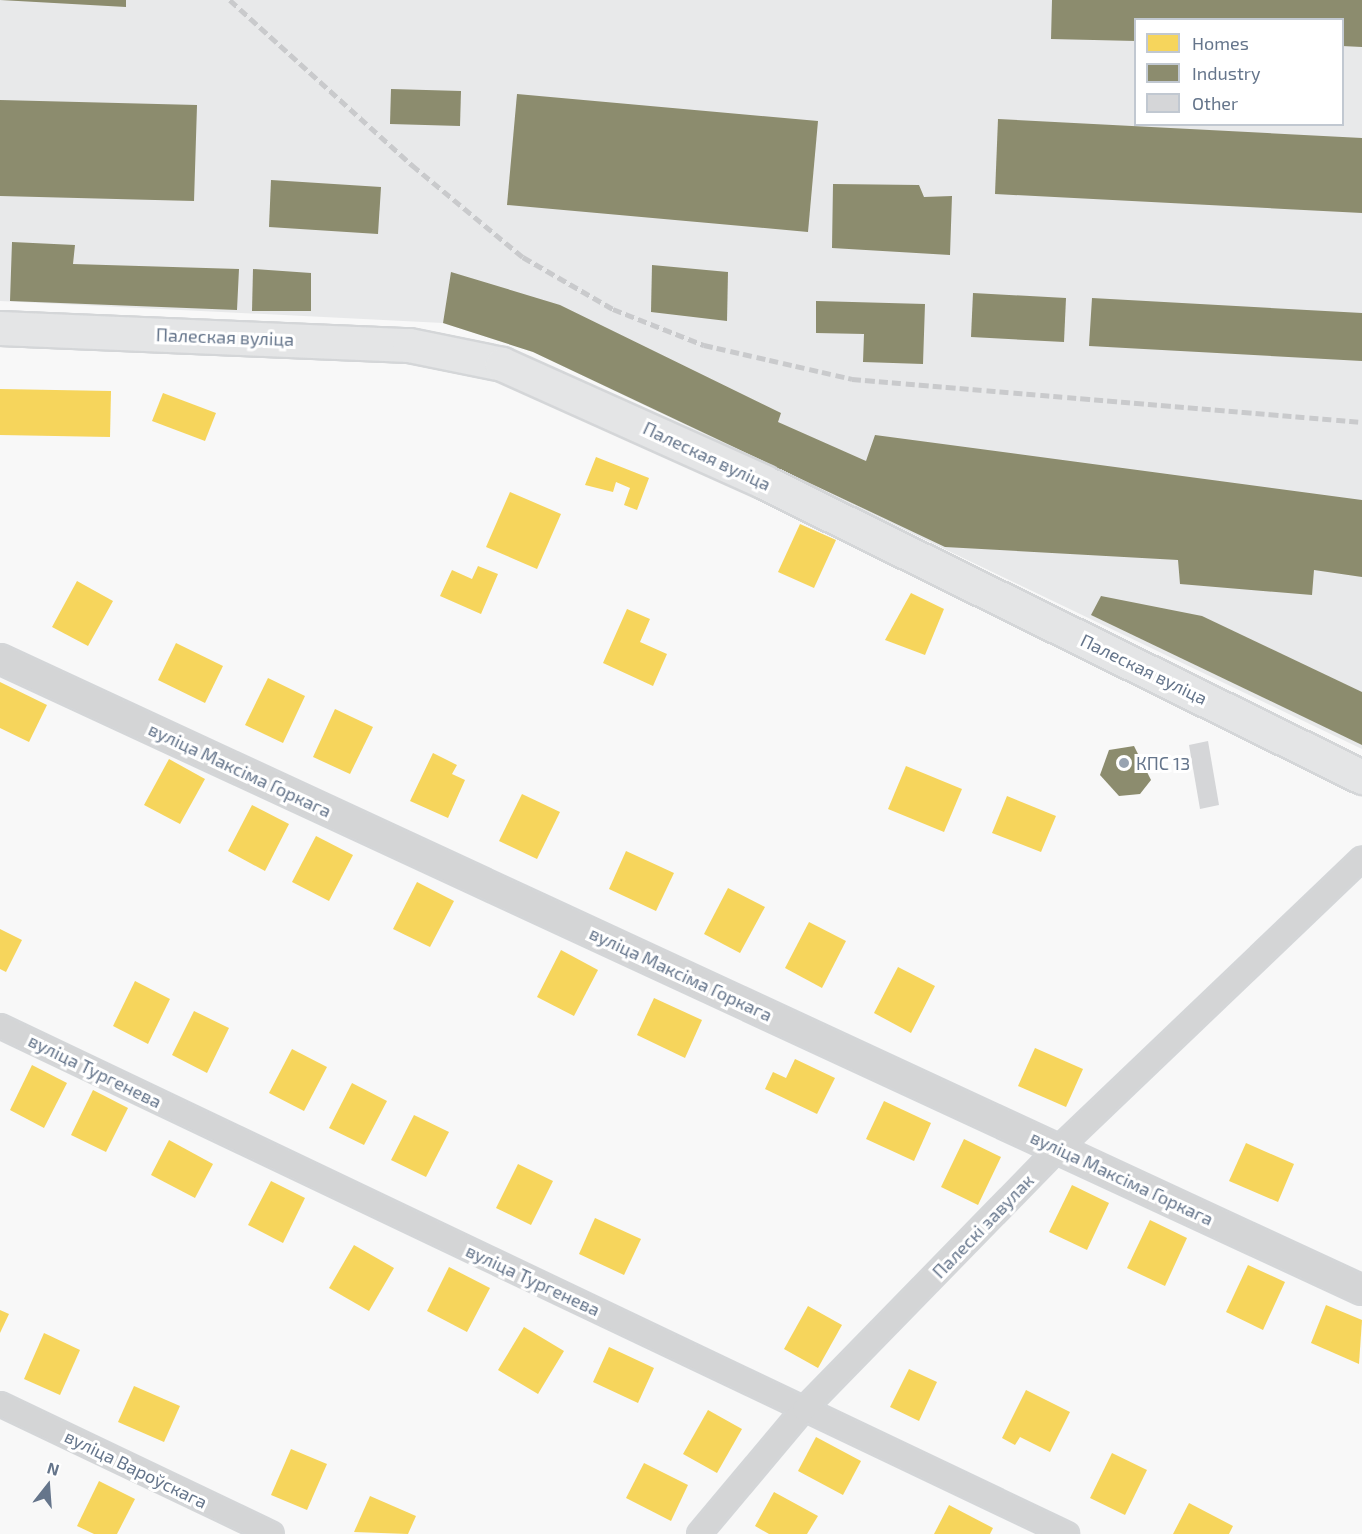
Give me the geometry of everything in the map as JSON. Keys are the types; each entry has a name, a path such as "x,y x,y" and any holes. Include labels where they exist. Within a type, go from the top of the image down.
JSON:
{"main road":[{"name":"Палеская вуліца","path":"0,328 409,345 502,364 764,482 1362,777"}],"street":[{"name":"вуліца Максіма Горкага","path":"0,659 1362,1290"},
{"name":"Палескі завулак","path":"699,1534 804,1409 1059,1148 1362,858"},
{"name":"вуліца Тургенева","path":"0,1026 1067,1534"},
{"name":"вуліца Вароўскага","path":"0,1404 272,1534"}],"shaded area":[{"path":"0,0 1362,0 1362,749 533,352 443,323 0,301"}],"building: Homes":[{"path":"0,389 111,391 110,437 0,435"},
{"path":"163,393 216,413 205,441 152,421"},
{"path":"596,457 649,478 637,510 624,505 630,488 616,482 613,492 585,485"},
{"path":"510,492 561,514 537,569 486,547"},
{"path":"800,524 836,540 814,588 778,572"},
{"path":"478,566 498,574 481,614 440,596 452,570 472,579"},
{"path":"77,581 113,601 88,646 52,627"},
{"path":"911,593 944,609 925,655 885,640"},
{"path":"627,609 650,619 640,642 667,654 653,686 603,663"},
{"path":"176,643 223,666 205,703 158,680"},
{"path":"268,678 305,696 283,743 245,725"},
{"path":"0,682 47,705 29,742 0,728"},
{"path":"335,709 373,727 350,774 313,757"},
{"path":"433,753 457,765 452,774 465,780 448,818 410,801"},
{"path":"169,759 205,779 180,824 144,805"},
{"path":"906,766 962,789 944,832 888,809"},
{"path":"522,794 560,812 537,859 499,841"},
{"path":"1007,796 1056,816 1041,852 992,833"},
{"path":"252,805 289,824 265,871 228,851"},
{"path":"316,836 353,855 329,901 292,882"},
{"path":"626,851 674,873 656,911 609,889"},
{"path":"417,882 454,901 430,947 393,929"},
{"path":"728,888 765,907 740,953 704,934"},
{"path":"809,922 846,941 822,988 785,968"},
{"path":"0,929 22,940 6,972 0,969"},
{"path":"561,950 598,970 574,1016 537,997"},
{"path":"898,967 935,986 911,1033 874,1013"},
{"path":"135,981 170,999 148,1044 113,1026"},
{"path":"654,998 702,1020 685,1058 637,1035"},
{"path":"194,1011 229,1028 207,1073 172,1055"},
{"path":"1035,1048 1083,1069 1066,1107 1018,1086"},
{"path":"292,1049 327,1067 304,1111 269,1093"},
{"path":"795,1059 835,1078 817,1114 765,1089 773,1072 786,1078"},
{"path":"32,1065 67,1083 44,1128 10,1110"},
{"path":"352,1083 387,1101 364,1145 329,1128"},
{"path":"93,1090 128,1108 106,1152 71,1135"},
{"path":"884,1101 931,1123 914,1161 866,1139"},
{"path":"414,1115 449,1132 426,1177 391,1160"},
{"path":"964,1139 1001,1157 978,1205 941,1187"},
{"path":"169,1140 213,1164 195,1198 151,1175"},
{"path":"1246,1143 1294,1164 1278,1202 1229,1181"},
{"path":"518,1164 553,1181 531,1225 496,1208"},
{"path":"271,1181 305,1198 283,1243 248,1225"},
{"path":"1072,1185 1109,1203 1087,1250 1049,1232"},
{"path":"595,1218 641,1239 624,1275 579,1254"},
{"path":"1150,1220 1187,1238 1165,1286 1127,1268"},
{"path":"354,1245 394,1268 369,1311 329,1288"},
{"path":"1248,1265 1285,1282 1263,1330 1226,1312"},
{"path":"449,1267 490,1288 467,1332 427,1311"},
{"path":"1326,1305 1362,1320 1359,1364 1311,1343"},
{"path":"808,1306 842,1325 818,1368 784,1349"},
{"path":"0,1310 9,1314 0,1333"},
{"path":"524,1327 564,1351 538,1394 498,1370"},
{"path":"44,1333 80,1350 60,1395 24,1379"},
{"path":"609,1347 654,1368 638,1403 593,1382"},
{"path":"909,1369 937,1382 919,1421 890,1407"},
{"path":"134,1386 180,1406 164,1442 118,1422"},
{"path":"1026,1390 1070,1412 1050,1452 1020,1437 1015,1445 1002,1438"},
{"path":"708,1410 742,1429 717,1473 683,1454"},
{"path":"816,1437 861,1461 843,1495 798,1471"},
{"path":"291,1449 327,1464 307,1510 271,1495"},
{"path":"1112,1453 1147,1470 1125,1515 1090,1498"},
{"path":"644,1463 688,1485 671,1521 626,1498"},
{"path":"99,1481 135,1499 117,1534 94,1534 77,1526"},
{"path":"774,1492 818,1516 807,1534 769,1534 755,1526"},
{"path":"370,1496 416,1516 408,1534 354,1532"},
{"path":"1189,1503 1233,1526 1229,1534 1173,1534"},
{"path":"949,1505 993,1528 990,1534 934,1534"}],"building: Industry":[{"path":"0,0 126,0 126,7"},
{"path":"1052,0 1362,0 1362,47 1344,46 1344,18 1134,18 1134,41 1051,39"},
{"path":"391,89 461,91 460,126 390,124"},
{"path":"517,94 818,121 808,232 507,205"},
{"path":"0,100 197,105 194,201 0,196"},
{"path":"998,119 1362,138 1362,213 995,194"},
{"path":"271,180 381,187 378,234 269,227"},
{"path":"833,184 919,185 924,197 952,196 950,255 832,248"},
{"path":"12,242 75,245 73,264 239,269 237,310 10,301"},
{"path":"652,265 728,272 727,321 651,312"},
{"path":"253,269 311,273 311,311 252,311"},
{"path":"451,272 560,305 781,413 778,422 866,461 875,435 1362,500 1362,577 1314,570 1312,595 1180,584 1178,560 945,547 533,352 443,323"},
{"path":"973,293 1066,298 1064,342 971,337"},
{"path":"1092,298 1362,313 1362,361 1089,346"},
{"path":"816,301 925,304 923,364 863,362 864,334 816,333"},
{"path":"1101,596 1202,616 1362,692 1362,745 1091,615"},
{"name":"КПС 13","path":"1134,746 1151,780 1140,794 1119,796 1100,775 1109,750"}],"building: Other":[{"path":"1208,741 1219,805 1200,809 1189,745"}],"railway":[{"path":"230,0 412,165 523,257 613,309 704,345 852,379 1362,422"}],"place":[{"name":"КПС 13","path":"1124,763"}]}
